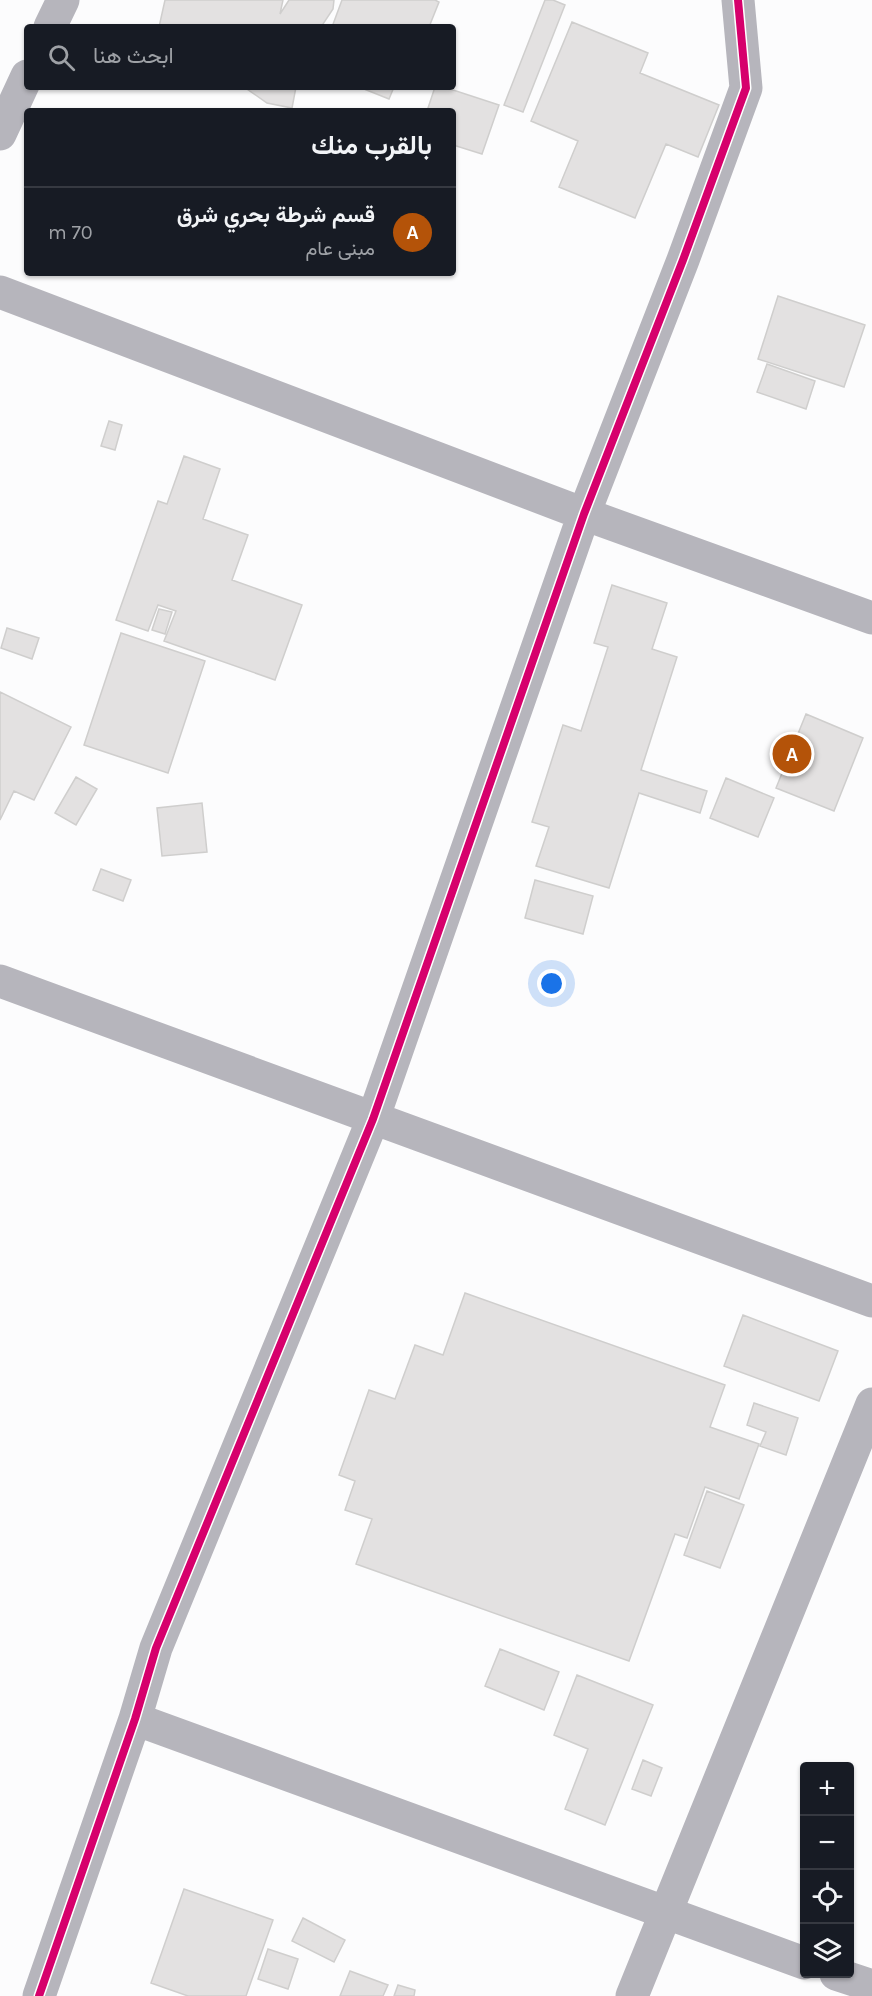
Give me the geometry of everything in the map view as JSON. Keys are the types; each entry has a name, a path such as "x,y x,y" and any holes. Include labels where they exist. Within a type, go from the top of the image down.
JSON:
{"street":[{"path":"51,24 63,0"},
{"path":"39,1996 135,1719 156,1648 373,1119 584,514 683,260 746,88 738,0"},
{"path":"0,135 24,83"},
{"path":"0,292 584,514 872,618"},
{"path":"0,981 872,1301"},
{"path":"632,1996 872,1404"},
{"path":"135,1719 800,1961"},
{"path":"848,1978 872,1986"}],"building":[{"path":"165,0 283,0 280,14 289,0 334,0 333,9 323,24 160,24"},
{"path":"342,0 435,0 439,2 430,24 333,24"},
{"path":"545,0 553,0 565,5 523,112 504,105"},
{"path":"572,22 648,53 640,73 719,105 698,157 666,144 635,218 559,187 578,141 531,121"},
{"path":"248,90 295,90 292,108 267,103"},
{"path":"366,90 393,90 389,99"},
{"path":"434,90 453,90 499,105 482,154 456,146 456,108 428,108"},
{"path":"778,296 865,325 844,387 758,359"},
{"path":"767,364 815,381 806,409 757,392"},
{"path":"109,421 122,425 115,450 101,446"},
{"path":"184,456 220,469 203,519 248,535 232,580 302,605 275,680 164,641 176,611 158,605 148,631 116,620 158,501 167,504"},
{"path":"612,585 667,603 652,649 677,657 641,770 707,791 700,813 639,793 609,888 536,866 549,827 532,822 563,725 581,731 608,647 594,643"},
{"path":"159,609 172,612 165,634 152,630"},
{"path":"7,628 39,638 32,659 1,648"},
{"path":"121,633 205,661 168,773 84,745"},
{"path":"0,692 71,727 34,800 14,791 0,820"},
{"path":"806,714 863,738 834,811 776,788"},
{"path":"76,777 97,789 76,825 55,813"},
{"path":"726,778 774,798 758,837 710,818"},
{"path":"202,803 207,852 162,856 157,808"},
{"path":"101,869 131,880 123,901 93,890"},
{"path":"535,880 593,896 583,934 525,918"},
{"path":"465,1293 725,1385 710,1427 759,1444 739,1499 705,1487 687,1538 675,1534 629,1661 356,1564 372,1519 345,1510 355,1481 339,1475 369,1390 395,1399 415,1345 443,1355"},
{"path":"743,1315 838,1351 819,1401 724,1366"},
{"path":"754,1403 798,1418 786,1455 760,1446 766,1432 747,1425"},
{"path":"707,1491 744,1505 720,1568 684,1555"},
{"path":"500,1649 559,1672 544,1710 485,1686"},
{"path":"577,1675 653,1705 605,1825 565,1809 588,1749 554,1735"},
{"path":"643,1760 662,1768 651,1796 632,1789"},
{"path":"184,1889 273,1920 246,1996 188,1996 151,1983"},
{"path":"303,1918 345,1940 334,1962 292,1941"},
{"path":"268,1949 298,1959 288,1989 258,1979"},
{"path":"350,1971 388,1985 383,1996 340,1996"},
{"path":"398,1985 415,1990 414,1996 394,1996"}],"cycle path":[{"path":"39,1996 135,1719 156,1648 373,1119 584,514 683,260 746,88 738,0"}],"place":[{"name":"قسم شرطة بحري شرق","path":"792,754"}]}
